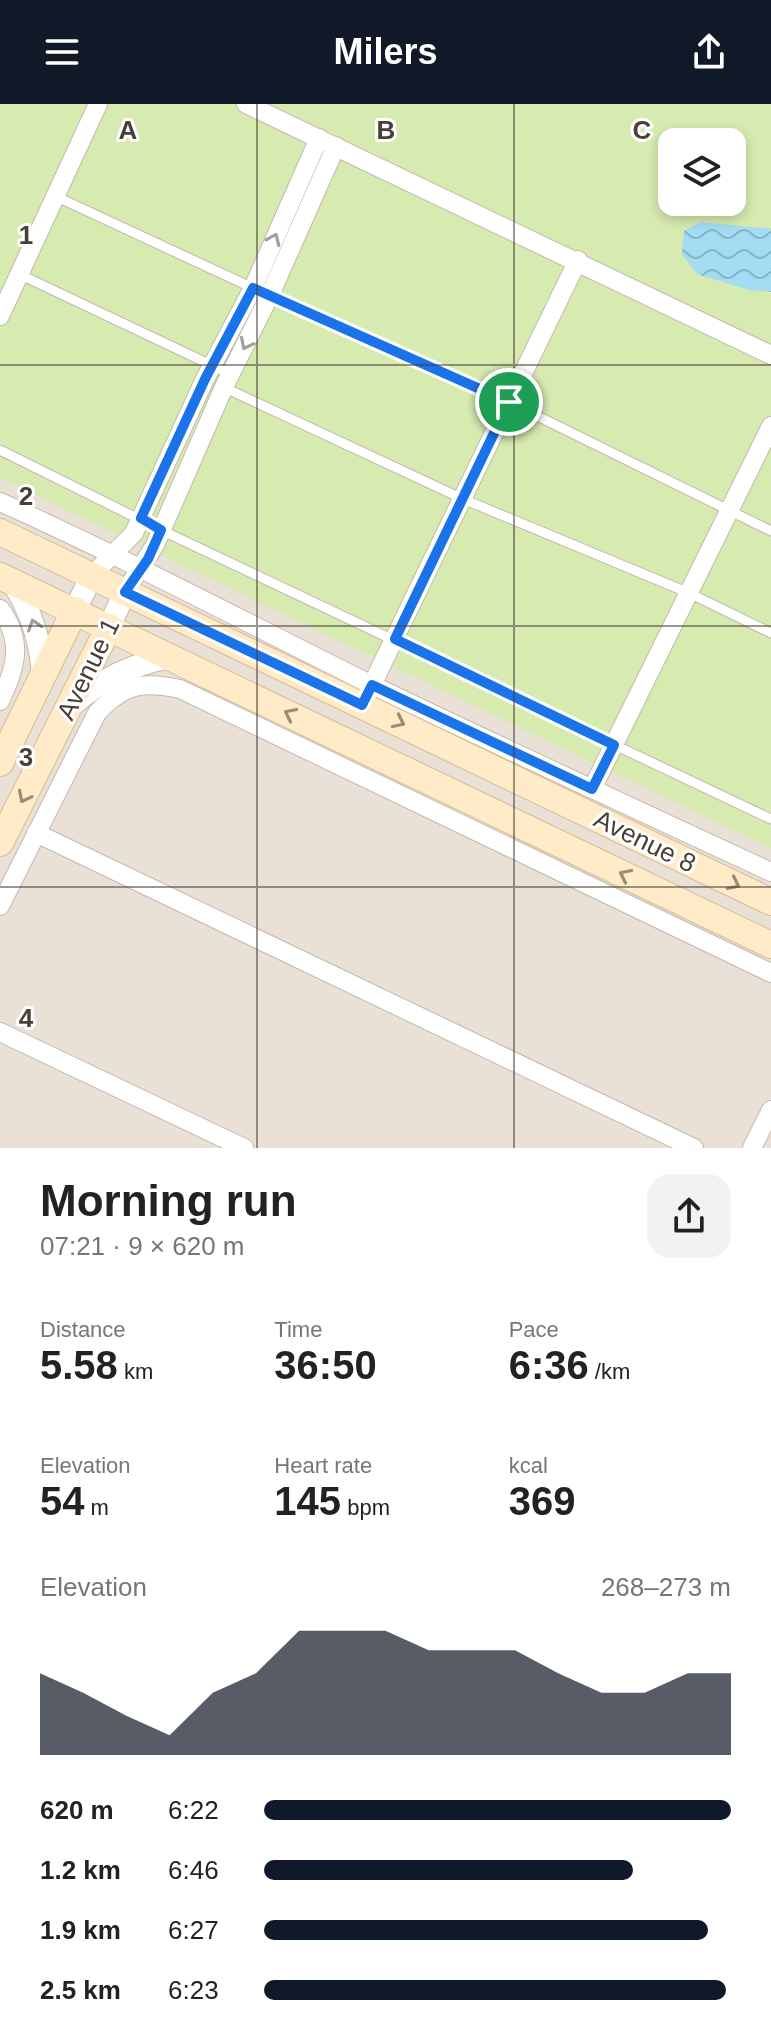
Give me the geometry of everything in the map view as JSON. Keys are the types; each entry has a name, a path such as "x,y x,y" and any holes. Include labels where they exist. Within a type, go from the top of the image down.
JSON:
{"main road":[{"name":"Avenue 8","path":"0,532 125,592 367,695 771,902"},
{"name":"Avenue 8","path":"6,578 771,945"},
{"name":"Avenue 1","path":"4,747 75,610"},
{"name":"Avenue 1","path":"0,843 109,627"}],"street":[{"path":"0,316 98,104"},
{"path":"246,104 578,260 771,355"},
{"name":"Avenue 1","path":"75,610 92,575 127,543 218,377 262,291 327,142"},
{"path":"367,695 578,260"},
{"name":"Avenue 1","path":"109,627 125,592 141,570 161,530 218,377"},
{"path":"592,789 771,426"},
{"path":"0,502 113,554 367,695 592,789 771,872"},
{"path":"6,578 25,602 35,625 43,674"},
{"path":"0,609 12,625 16,644 11,680 0,701"},
{"path":"71,706 92,687 117,672 144,662 172,657"},
{"path":"0,906 97,713 110,699 131,687 146,684 180,689 771,973"},
{"path":"43,759 68,771"},
{"path":"36,833 694,1148"},
{"path":"0,1032 244,1148"},
{"path":"752,1148 771,1110"}],"lane":[{"path":"55,196 509,402 771,531"},
{"path":"19,274 463,499 689,593 771,633"},
{"path":"0,450 161,530 771,819"}],"shaded area":[{"path":"0,104 771,104 771,1148 0,1148"}],"green space":[{"path":"0,104 771,104 771,848 0,478"}],"water":[{"path":"700,222 771,229 771,292 749,290 697,274 682,254 684,231"}],"route":[{"path":"253,288 509,402 395,639 614,745 592,789 372,685 362,705 125,592 148,559 161,530 141,518 205,379 253,288"}]}
